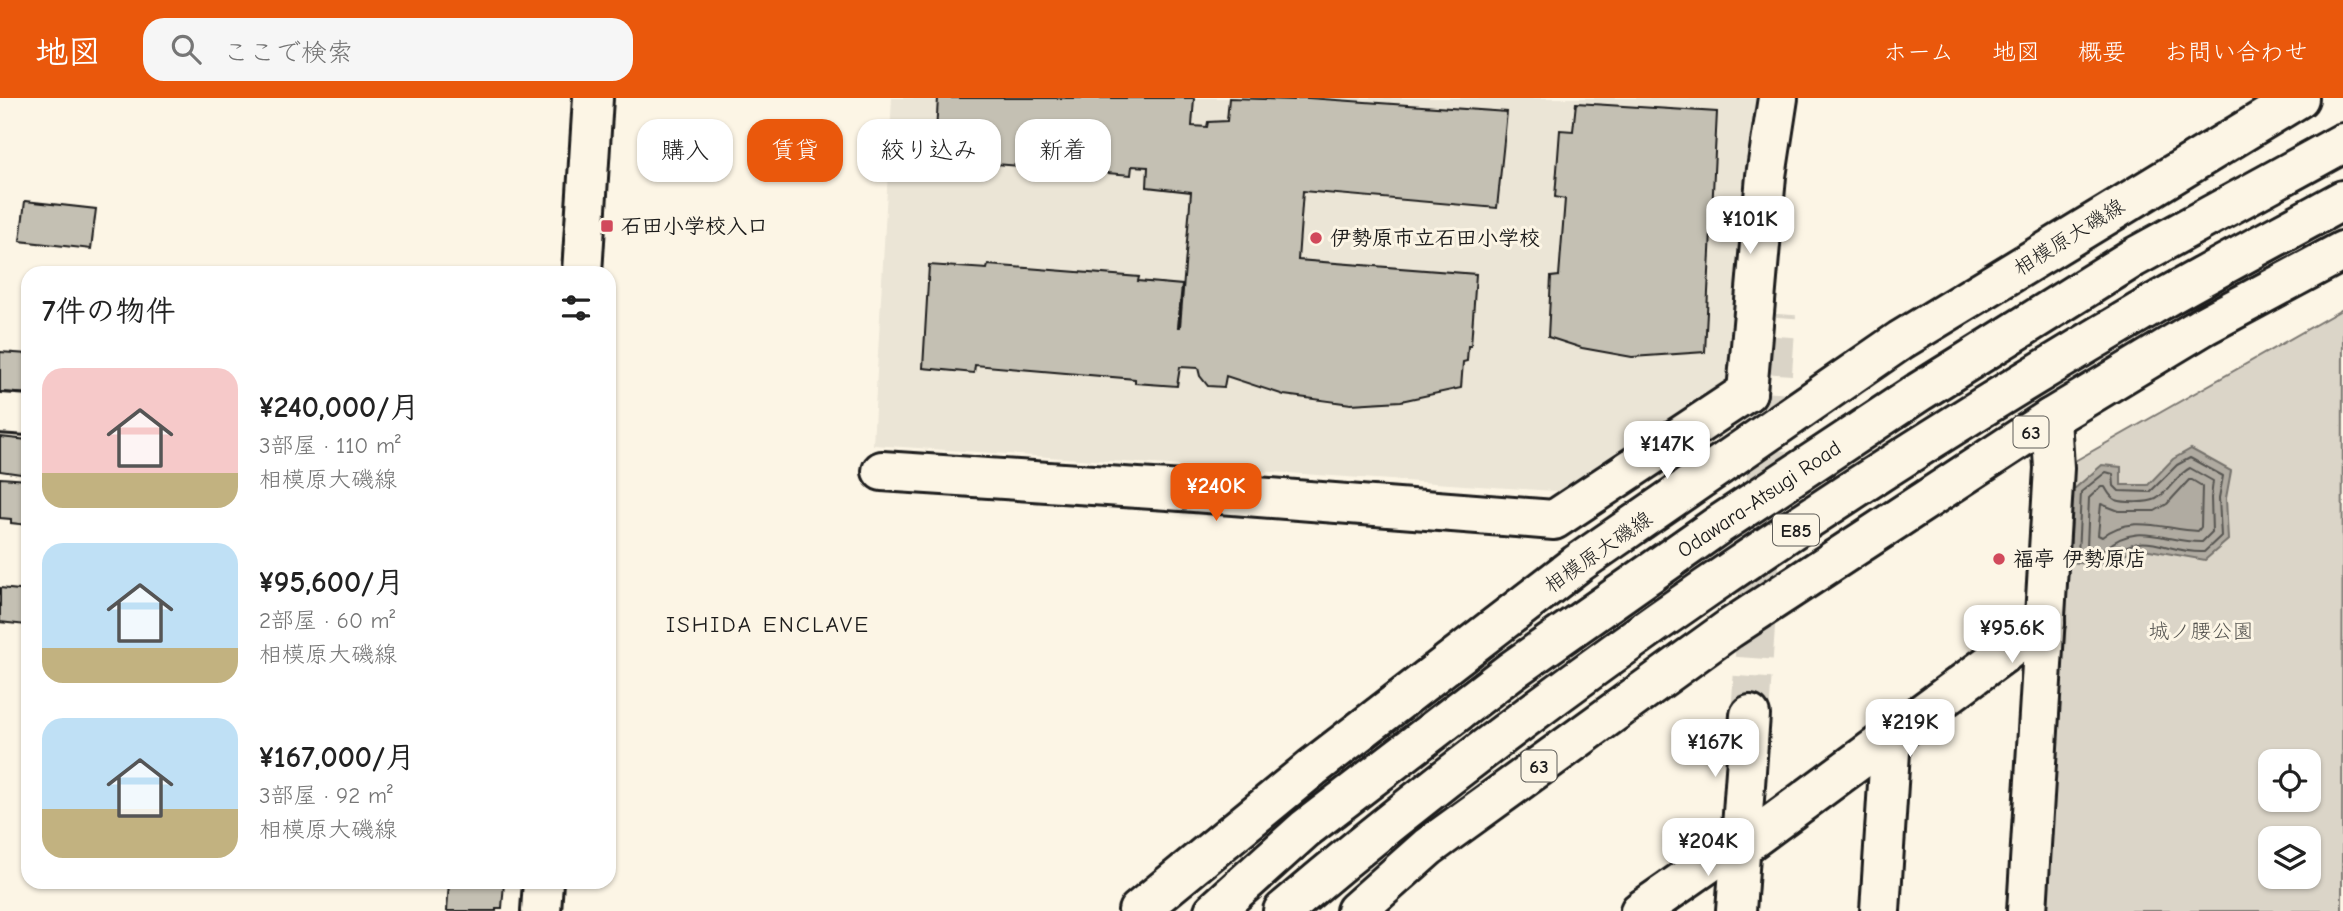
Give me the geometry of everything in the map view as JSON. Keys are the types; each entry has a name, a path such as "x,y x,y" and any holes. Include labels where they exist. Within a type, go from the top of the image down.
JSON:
{"main road":[{"path":"582,266 593,98"},
{"path":"1747,392 1766,176 1778,98"},
{"name":"相模原大磯線","path":"1138,911 1312,768 1577,565 1901,340 2298,98"},
{"name":"Odawara-Atsugi Road","path":"1214,911 1305,829 1500,680 1717,526 1919,392 2133,258 2343,143"},
{"path":"1766,176 1783,187 1777,314"},
{"name":"E85","path":"1283,911 1334,867 1536,708 1740,566 1964,419 2159,301 2343,200"},
{"name":"63","path":"1356,911 1428,847 1729,629 2051,418 2205,325 2343,251"},
{"path":"1747,392 1785,422"},
{"path":"883,471 1168,489 1554,520 1747,392"},
{"path":"0,413 21,414"},
{"path":"2027,911 2054,468 2051,418"},
{"path":"1554,520 1577,565"},
{"path":"1640,911 1726,851 1740,848 2045,623"},
{"path":"1736,911 1750,715"},
{"path":"1880,911 1891,736"},
{"path":"541,911 543,889"}],"shaded area":[{"name":"伊勢原市立石田小学校","path":"892,98 1757,98 1736,377 1568,492 873,445 887,182 1001,182 1001,119 891,119"}],"green space":[{"name":"城ノ腰公園","path":"2343,309 2342,911 2044,911 2066,466"}],"water":[{"path":"2191,449 2231,471 2226,498 2228,540 2205,560 2144,549 2122,554 2112,566 2070,562 2073,490 2102,465 2121,467 2121,485 2148,485 2173,459"}],"building":[{"path":"938,98 1194,98 1192,126 1207,127 1208,122 1227,121 1229,98 1308,98 1507,112 1497,208 1303,191 1298,260 1476,274 1471,346 1468,346 1467,361 1463,362 1461,388 1401,401 1351,404 1284,395 1226,376 1224,387 1208,386 1200,376 1198,368 1180,367 1177,386 1135,383 1135,379 975,365 974,373 923,368 929,265 987,269 988,265 1139,277 1138,281 1182,285 1180,327 1191,192 1147,187 1148,167 1132,166 1131,175 1111,173 1111,119 1015,119 1015,166 1001,164 1001,119 937,119"},
{"path":"1576,103 1717,112 1705,352 1632,357 1582,348 1548,337 1551,277 1559,276 1565,199 1555,197 1560,130 1573,131"},
{"path":"25,201 96,209 91,249 20,241"},
{"path":"0,352 21,354 21,393 2,392 0,396"},
{"path":"0,437 21,439 21,474 0,471"},
{"path":"0,478 21,480 21,524 11,523 11,519 0,518"},
{"path":"0,588 21,590 21,624 0,622"},
{"path":"449,889 504,889 502,908 496,908 496,911 447,911"}],"tunnel":[{"path":"1750,715 1777,314"}],"place":[{"name":"石田小学校入口","path":"607,226"},
{"name":"伊勢原市立石田小学校","path":"1316,238"},
{"name":"福亭 伊勢原店","path":"1999,559"}],"district":[{"name":"ISHIDA ENCLAVE","path":"768,624"}]}
